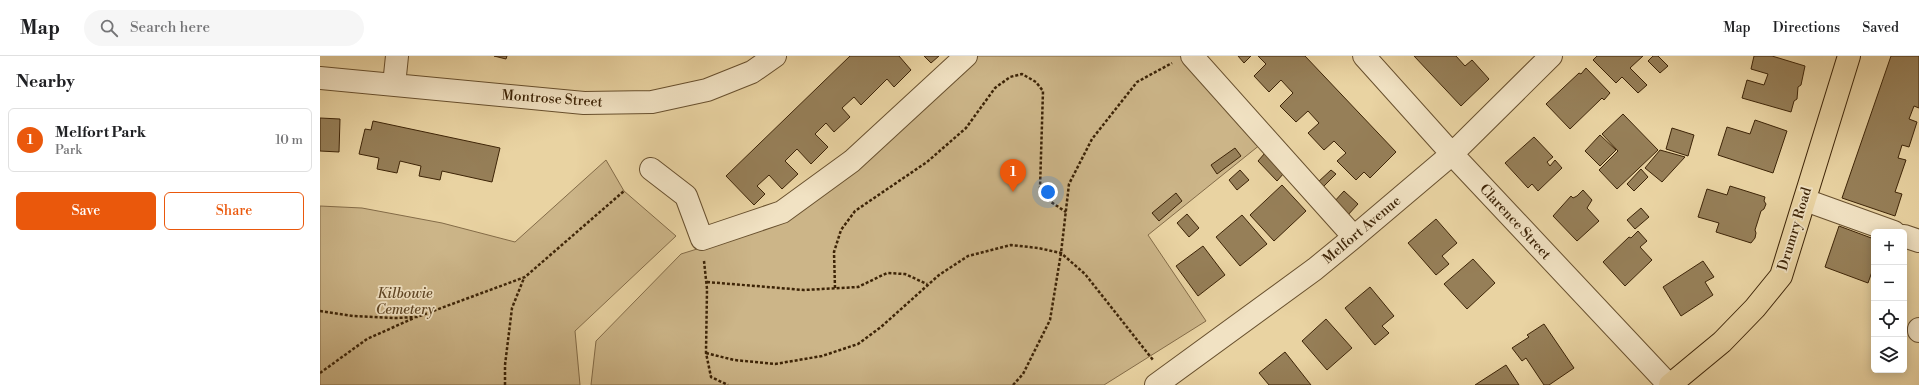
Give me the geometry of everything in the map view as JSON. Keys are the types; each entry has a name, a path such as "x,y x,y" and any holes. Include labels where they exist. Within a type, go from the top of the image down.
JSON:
{"main road":[{"name":"Drumry Road","path":"1670,385 1722,342 1755,308 1781,276 1849,56"}],"street":[{"path":"394,85 397,56"},
{"name":"Montrose Street","path":"320,78 584,103 652,102 706,90 752,72 774,56"},
{"path":"651,170 686,196 702,239 782,212 852,161 966,56"},
{"name":"Clarence Street","path":"1364,56 1452,154 1670,385"},
{"path":"1185,58 1354,237"},
{"name":"Melfort Avenue","path":"1161,382 1315,269 1354,237 1452,154 1543,59"},
{"path":"1805,200 1886,229"},
{"path":"1907,237 1919,241"}],"path":[{"path":"1012,385 1023,374 1050,320 1061,253 1069,184 1092,138 1137,82 1185,58"},
{"path":"835,288 834,252 841,230 855,211 928,162 966,128 995,88 1010,76 1022,74 1036,82 1043,92 1040,188 1051,202 1066,212"},
{"path":"320,373 367,339 417,317 525,277 624,191"},
{"path":"702,239 706,282 706,353 711,377 728,385"},
{"path":"706,353 734,360 775,364 822,356 858,344 881,327 927,284 968,256 1011,245 1038,248 1061,253 1085,274 1161,382"},
{"path":"706,282 804,290 858,287 887,273 905,274 927,284"},
{"path":"505,385 504,365 512,308 525,277"},
{"path":"320,311 360,316 395,318 417,317"}],"green space":[{"path":"976,56 1183,56 1261,144 1148,235 1206,321 1104,385 591,385 596,341 681,254 787,221"},
{"name":"Kilbowie Cemetery","path":"606,160 624,191 676,236 575,331 580,385 320,385 320,206 362,208 442,223 515,242"}],"building":[{"path":"494,56 507,56 506,59"},
{"path":"850,56 899,56 911,70 894,87 887,79 861,105 854,97 842,108 850,117 834,132 826,123 815,134 828,147 811,164 797,149 785,161 798,174 782,189 769,175 757,186 765,194 754,205 726,176"},
{"path":"924,56 939,56 931,63"},
{"path":"1238,56 1251,56 1244,63"},
{"path":"1258,56 1305,56 1396,152 1370,178 1364,172 1356,180 1337,161 1346,153 1334,141 1324,150 1308,133 1319,123 1308,111 1296,122 1280,106 1293,93 1281,80 1269,92 1254,76 1266,64"},
{"path":"1414,56 1456,56 1465,66 1472,60 1489,79 1461,106"},
{"path":"1597,56 1643,56 1630,68 1647,85 1638,93 1622,77 1616,83 1593,60"},
{"path":"1653,56 1658,56 1668,66 1660,73 1648,61"},
{"path":"1754,56 1772,56 1805,66 1801,85 1798,87 1797,99 1794,101 1791,112 1742,98 1747,80 1764,85 1768,74 1751,69"},
{"path":"1891,56 1919,56 1919,108 1914,106 1909,119 1917,122 1909,147 1902,145 1898,158 1906,160 1895,192 1902,194 1895,216 1842,198"},
{"path":"1586,68 1610,93 1604,100 1602,98 1570,129 1546,104"},
{"path":"1623,114 1658,150 1617,189 1599,170 1618,151 1602,134"},
{"path":"320,118 340,119 339,152 320,151"},
{"path":"1755,120 1787,131 1773,173 1718,155 1727,127 1750,134"},
{"path":"373,121 500,148 492,182 442,171 440,180 419,176 421,166 400,161 397,173 377,169 379,158 359,154 365,129 371,130"},
{"path":"1672,128 1694,135 1688,156 1666,149"},
{"path":"1600,135 1616,150 1600,166 1585,151"},
{"path":"1534,137 1553,157 1547,162 1550,166 1555,160 1562,168 1538,191 1532,184 1528,188 1505,163"},
{"path":"1235,148 1241,156 1217,174 1211,165"},
{"path":"1660,150 1685,157 1662,182 1645,168"},
{"path":"1265,153 1284,173 1277,181 1258,161"},
{"path":"1641,169 1648,177 1634,191 1627,184"},
{"path":"1240,170 1249,180 1237,190 1229,180"},
{"path":"1331,170 1336,174 1322,188 1317,183"},
{"path":"1282,185 1306,211 1274,241 1250,215"},
{"path":"1730,186 1765,197 1764,201 1766,204 1764,209 1761,211 1755,230 1755,238 1751,243 1716,232 1719,223 1698,217 1707,189 1727,195"},
{"path":"1583,190 1592,200 1587,208 1599,221 1577,241 1553,216 1571,196 1573,198 1577,196"},
{"path":"1344,191 1358,204 1347,216 1333,203"},
{"path":"1176,193 1182,201 1159,221 1152,213"},
{"path":"1641,208 1649,217 1635,229 1627,220"},
{"path":"1187,214 1199,228 1189,237 1177,223"},
{"path":"1242,215 1267,244 1240,266 1216,237"},
{"path":"1436,219 1457,243 1442,256 1449,264 1436,275 1408,243"},
{"path":"1839,226 1871,238 1871,274 1868,283 1825,267"},
{"path":"1638,231 1647,241 1640,247 1652,260 1625,286 1603,262 1629,237 1631,238"},
{"path":"1203,246 1225,275 1198,296 1176,266"},
{"path":"1473,259 1495,283 1467,309 1444,284"},
{"path":"1703,261 1714,277 1705,282 1713,295 1681,316 1663,287"},
{"path":"1370,287 1394,316 1382,326 1389,333 1375,345 1345,308"},
{"path":"1326,319 1352,348 1327,370 1302,341"},
{"path":"1544,324 1574,368 1549,385 1544,385 1526,358 1522,361 1512,348 1529,337 1527,335"},
{"path":"1285,352 1311,385 1269,385 1259,373"},
{"path":"1506,365 1519,385 1475,385"}],"place":[{"name":"Melfort Park","path":"1013,192"}]}
